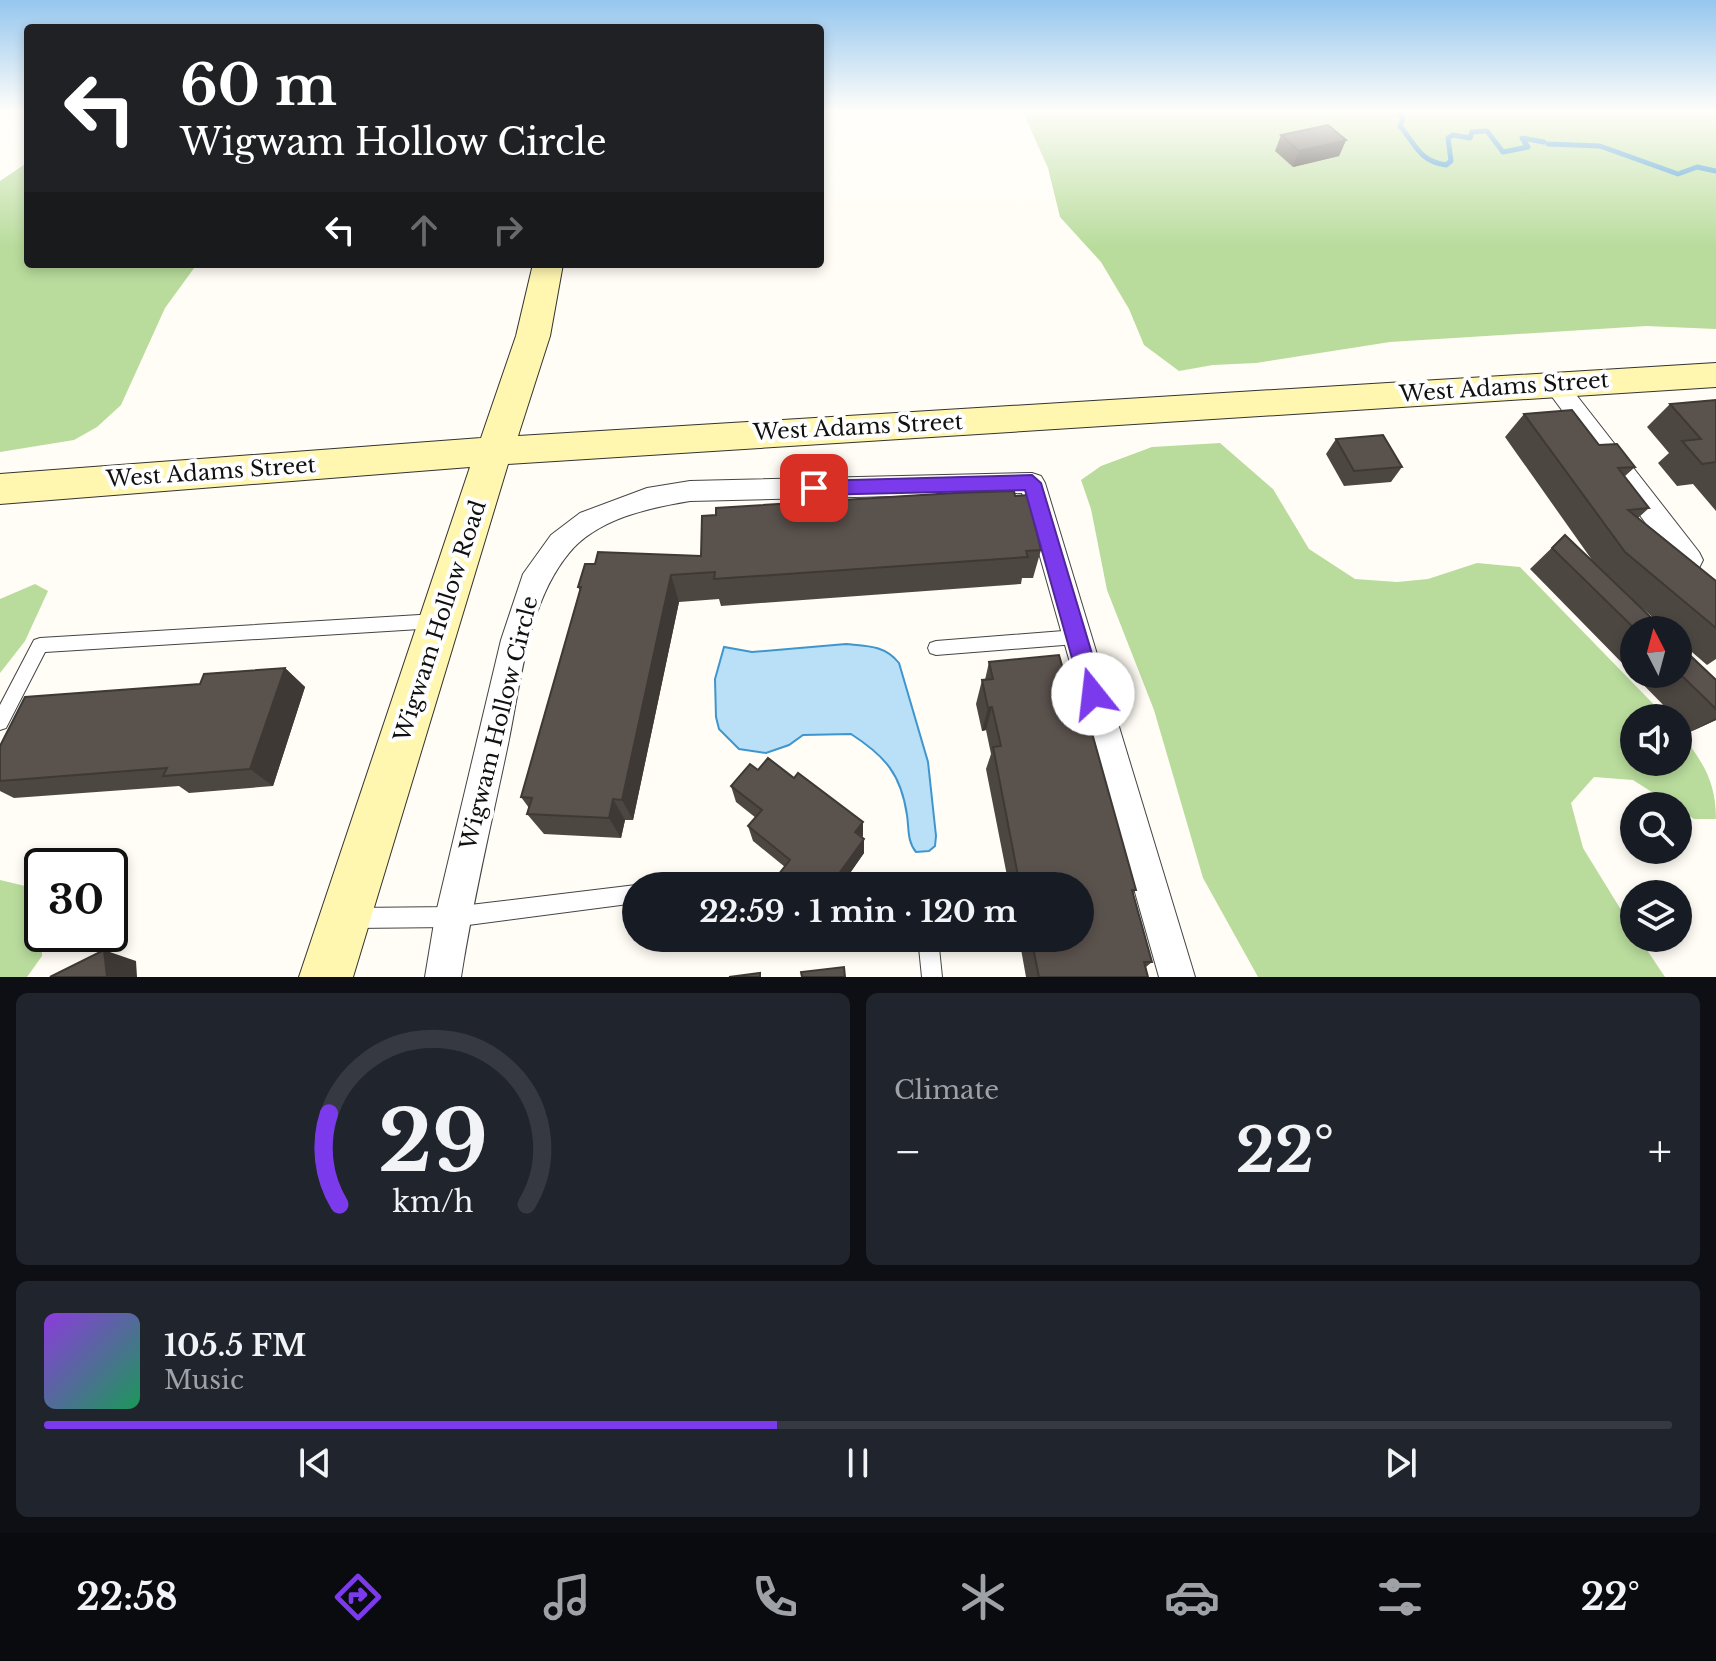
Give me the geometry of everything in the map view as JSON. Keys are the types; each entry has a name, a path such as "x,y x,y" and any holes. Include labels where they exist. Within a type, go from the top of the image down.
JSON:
{"street":[{"name":"Wigwam Hollow Road","path":"326,977 533,337 547,268"},
{"name":"West Adams Street","path":"0,489 494,451 1716,375"},
{"path":"1555,384 1689,560"},
{"name":"Wigwam Hollow Circle","path":"443,977 453,917 516,640 533,582 561,543 589,521 647,498 690,491 1032,483 1177,977"}],"lane":[{"path":"0,722 40,645 440,621"},
{"path":"936,648 1076,637"},
{"path":"345,918 453,917 622,896"},
{"path":"929,952 932,977"}],"green space":[{"path":"1042,156 1716,156 1716,329 1646,326 1390,342 1256,363 1213,365 1179,371 1144,345 1129,309 1101,262 1060,217"},
{"path":"24,165 24,268 194,268 165,308 121,405 97,427 74,440 0,452 0,181"},
{"path":"1220,443 1273,489 1309,549 1355,579 1397,582 1428,579 1477,563 1520,567 1620,670 1620,688 1638,688 1653,704 1620,704 1620,776 1692,776 1692,748 1710,781 1716,819 1692,818 1692,792 1652,792 1633,780 1594,777 1571,803 1583,848 1620,908 1620,952 1648,952 1665,977 1258,977 1203,878 1154,710 1107,590 1091,509 1081,480 1101,466 1152,447"},
{"path":"35,584 48,591 25,641 0,673 0,599"},
{"path":"0,880 24,886 24,952 42,952 42,956 27,977 0,977"}],"water":[{"path":"846,644 882,650 899,663 928,762 936,836 935,846 929,851 916,852 913,848 904,801 890,767 851,734 803,735 789,745 766,753 739,749 719,729 715,679 724,647 752,652"}],"building":[{"path":"1716,400 1716,462 1702,464 1682,441 1701,439 1670,404"},
{"path":"1572,410 1599,445 1617,444 1635,467 1618,468 1649,508 1628,510 1716,581 1716,628 1625,552 1524,414"},
{"path":"1383,435 1402,467 1354,471 1336,439"},
{"path":"1014,491 1015,496 1028,495 1041,550 1026,551 1028,557 714,579 715,572 671,575 622,800 613,799 609,818 527,814 532,798 521,797 585,564 595,564 598,552 701,556 702,516 716,515 716,508"},
{"path":"1565,535 1649,616 1622,616 1552,548"},
{"path":"1059,655 1063,669 1075,668 1082,694 1073,695 1084,734 1092,733 1136,890 1132,890 1152,962 1144,962 1148,977 1039,977 1034,952 1094,952 1094,872 1017,872 993,747 1001,746 982,680 993,679 989,662"},
{"path":"1692,657 1716,680 1716,709 1692,686"},
{"path":"285,668 250,769 163,776 167,768 0,781 0,746 25,697 200,684 204,674"},
{"path":"768,758 794,778 798,773 863,822 855,832 864,839 840,872 780,872 790,860 748,826 762,810 731,786 750,764 758,770"},
{"path":"100,952 104,952 107,977 50,977"},
{"path":"844,967 845,977 802,977 801,972"},
{"path":"760,973 760,977 729,977"}],"waterway":[{"path":"1424,156 1446,165 1451,161 1450,156"},
{"path":"1627,156 1678,174 1697,167 1716,171"}],"route":[{"path":"814,488 1032,483 1093,694"}]}
